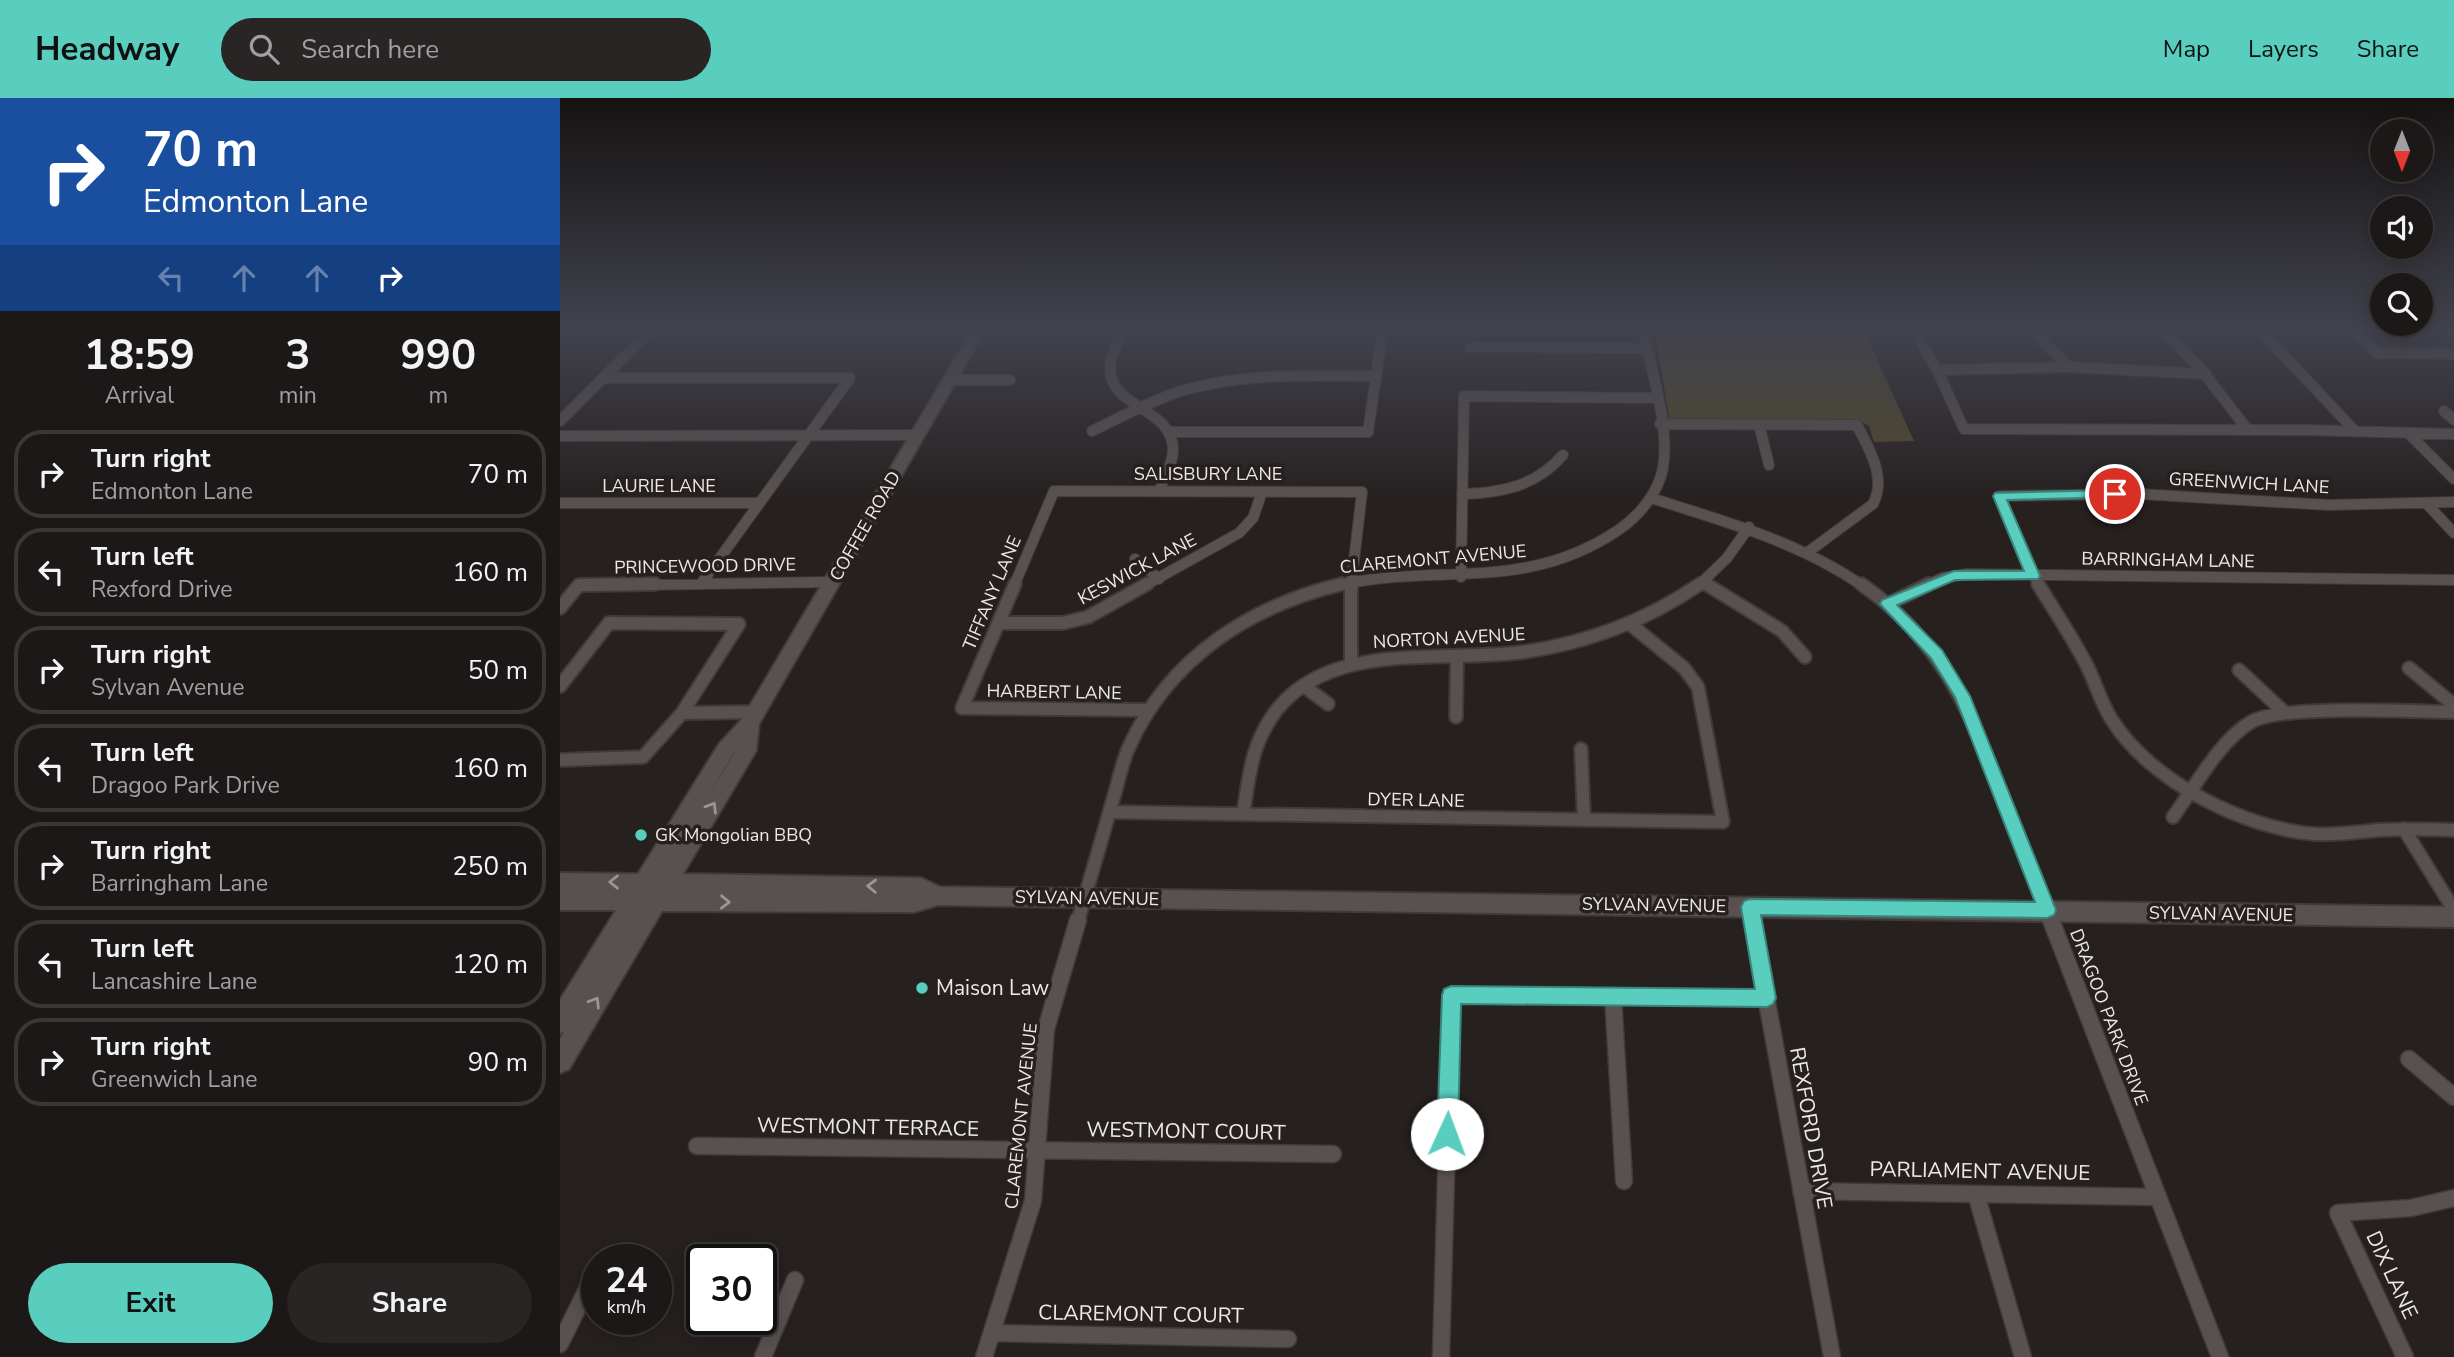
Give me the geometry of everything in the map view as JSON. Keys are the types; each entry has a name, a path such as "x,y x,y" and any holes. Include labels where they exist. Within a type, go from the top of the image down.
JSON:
{"main road":[{"name":"COFFEE ROAD","path":"560,1022 746,751 752,718 947,386"},
{"name":"SYLVAN AVENUE","path":"560,882 651,891 914,902 939,896 2454,916"},
{"name":"COFFEE ROAD","path":"560,1061 651,891"},
{"name":"SYLVAN AVENUE","path":"560,900 651,891"}],"street":[{"path":"560,421 595,386"},
{"path":"701,584 844,386"},
{"path":"1116,386 1161,419 1170,432 1172,456 1159,491"},
{"path":"1092,431 1182,390 1202,386"},
{"path":"1170,432 1368,432 1374,386"},
{"name":"CLAREMONT AVENUE","path":"984,1357 1032,1201 1046,1029 1128,749 1146,710 1178,669 1198,651 1232,627 1277,604 1351,582 1506,573 1568,558 1619,530 1651,498 1663,470 1664,444 1653,386"},
{"path":"1944,386 1964,429 2454,434"},
{"path":"2215,386 2248,430"},
{"path":"2312,386 2355,431"},
{"path":"1461,576 1464,396 1655,398"},
{"path":"2444,411 2454,420"},
{"path":"1660,424 1857,425 1880,482 1880,494 1873,504 1808,552"},
{"path":"1759,424 1769,465"},
{"path":"2408,433 2454,479"},
{"path":"560,436 918,435"},
{"path":"1462,494 1495,492 1521,486 1549,471 1563,455"},
{"name":"SALISBURY LANE","path":"1054,491 1362,492 1351,582"},
{"name":"TIFFANY LANE","path":"962,708 1054,491"},
{"name":"KESWICK LANE","path":"998,624 1076,621 1099,612 1247,526 1256,512 1262,492"},
{"name":"GREENWICH LANE","path":"2033,576 1999,496 2140,494 2316,505 2454,502"},
{"name":"DRAGOO PARK DRIVE","path":"1651,498 1749,527 1808,552 1852,577 1888,604 1936,654 1963,696 2220,1357"},
{"name":"LAURIE LANE","path":"560,503 758,503"},
{"path":"2427,503 2454,533"},
{"name":"NORTON AVENUE","path":"1243,814 1262,733 1278,710 1304,686 1351,664 1390,657 1457,657 1546,649 1630,624 1669,606 1703,582 1732,554 1749,527"},
{"path":"1135,559 1159,579"},
{"name":"BARRINGHAM LANE","path":"1888,604 1954,575 2454,580"},
{"path":"2033,576 2061,618 2120,732 2150,763 2191,792 2247,819 2293,831 2316,834 2404,829 2454,830"},
{"path":"1351,582 1351,664"},
{"path":"1703,582 1782,631 1805,657"},
{"name":"PRINCEWOOD DRIVE","path":"560,608 579,585 832,583"},
{"path":"560,686 609,623 739,624 682,713 643,757 560,760"},
{"name":"DYER LANE","path":"1110,812 1723,822 1698,688 1684,668 1630,624"},
{"path":"1455,717 1457,657"},
{"path":"2409,668 2454,705"},
{"path":"2239,670 2285,713"},
{"path":"1304,686 1328,704"},
{"name":"HARBERT LANE","path":"962,708 1146,710"},
{"path":"2173,817 2241,728 2268,716 2285,713 2454,712"},
{"path":"682,713 752,718"},
{"path":"1581,749 1584,820"},
{"path":"2404,829 2454,910"},
{"name":"REXFORD DRIVE","path":"1750,907 1832,1357"},
{"path":"1441,1357 1451,995 1767,998"},
{"path":"1613,996 1624,1181"},
{"path":"2409,1059 2454,1097"},
{"name":"WESTMONT TERRACE","path":"697,1146 1038,1150"},
{"name":"WESTMONT COURT","path":"1038,1150 1334,1154"},
{"name":"PARLIAMENT AVENUE","path":"1801,1191 2158,1197"},
{"path":"1976,1195 2023,1357"},
{"name":"DIX LANE","path":"2405,1357 2338,1213 2411,1208 2454,1198"},
{"path":"763,1357 795,1280"},
{"path":"560,1345 581,1302"},
{"name":"CLAREMONT COURT","path":"993,1333 1288,1339"}],"shaded area":[{"path":"1664,386 1889,386 1914,441 1874,442 1869,426 1858,420 1676,421 1669,418"}],"place":[{"name":"GK Mongolian BBQ","path":"641,835"},
{"name":"Maison Law","path":"922,988"}],"route":[{"path":"1447,1134 1451,995 1767,998 1750,907 2047,910 1963,696 1951,674 1922,636 1888,604 1954,575 2033,576 1999,496 2115,494"}]}
